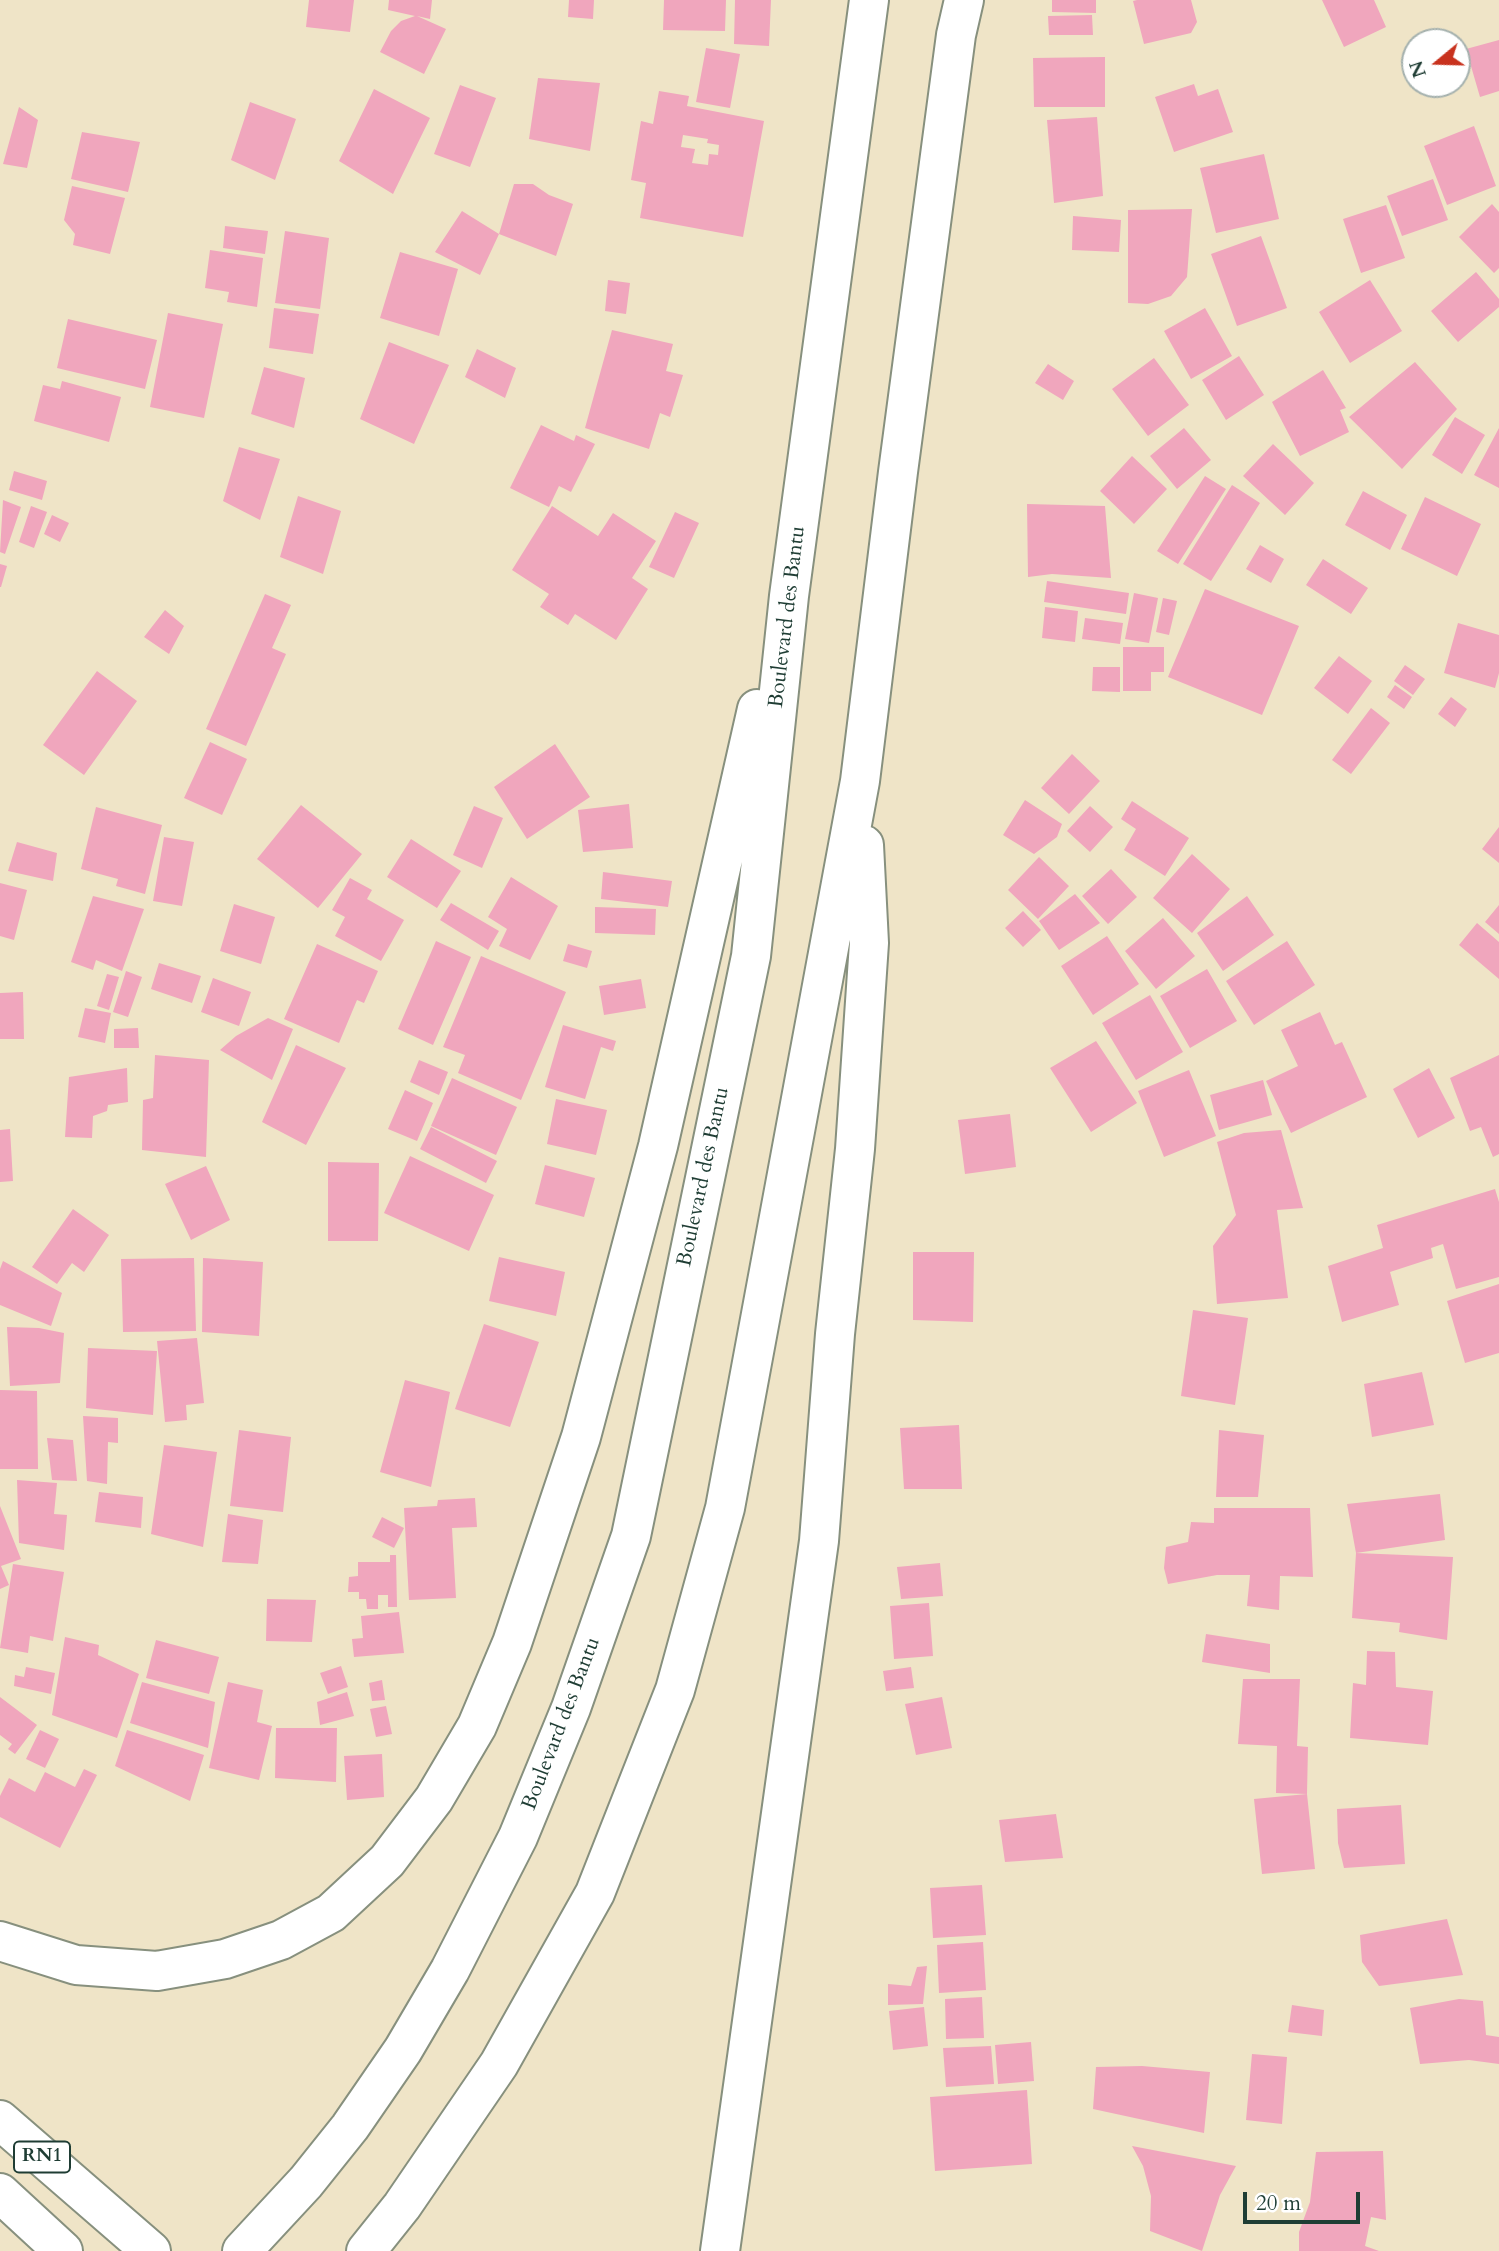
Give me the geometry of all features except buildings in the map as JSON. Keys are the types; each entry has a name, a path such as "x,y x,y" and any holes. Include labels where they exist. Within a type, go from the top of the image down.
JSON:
{"highway":[{"name":"Boulevard des Bantu","path":"242,2251 306,2182 350,2127 403,2050 450,1970 518,1837 572,1709 631,1536 751,956 789,596 869,0"},
{"path":"366,2251 402,2206 499,2064 595,1893 675,1690 726,1508 860,781 954,49 964,0"},
{"path":"0,1941 76,1965 157,1971 225,1959 281,1940 331,1913 387,1861 434,1799 477,1726 512,1643 582,1437 658,1146 755,716 789,596"},
{"path":"720,2251 819,1541 835,1334 855,1149 869,943 860,781"},
{"name":"RN1","path":"0,2120 151,2251"},
{"name":"RN1","path":"0,2193 54,2243"}]}
